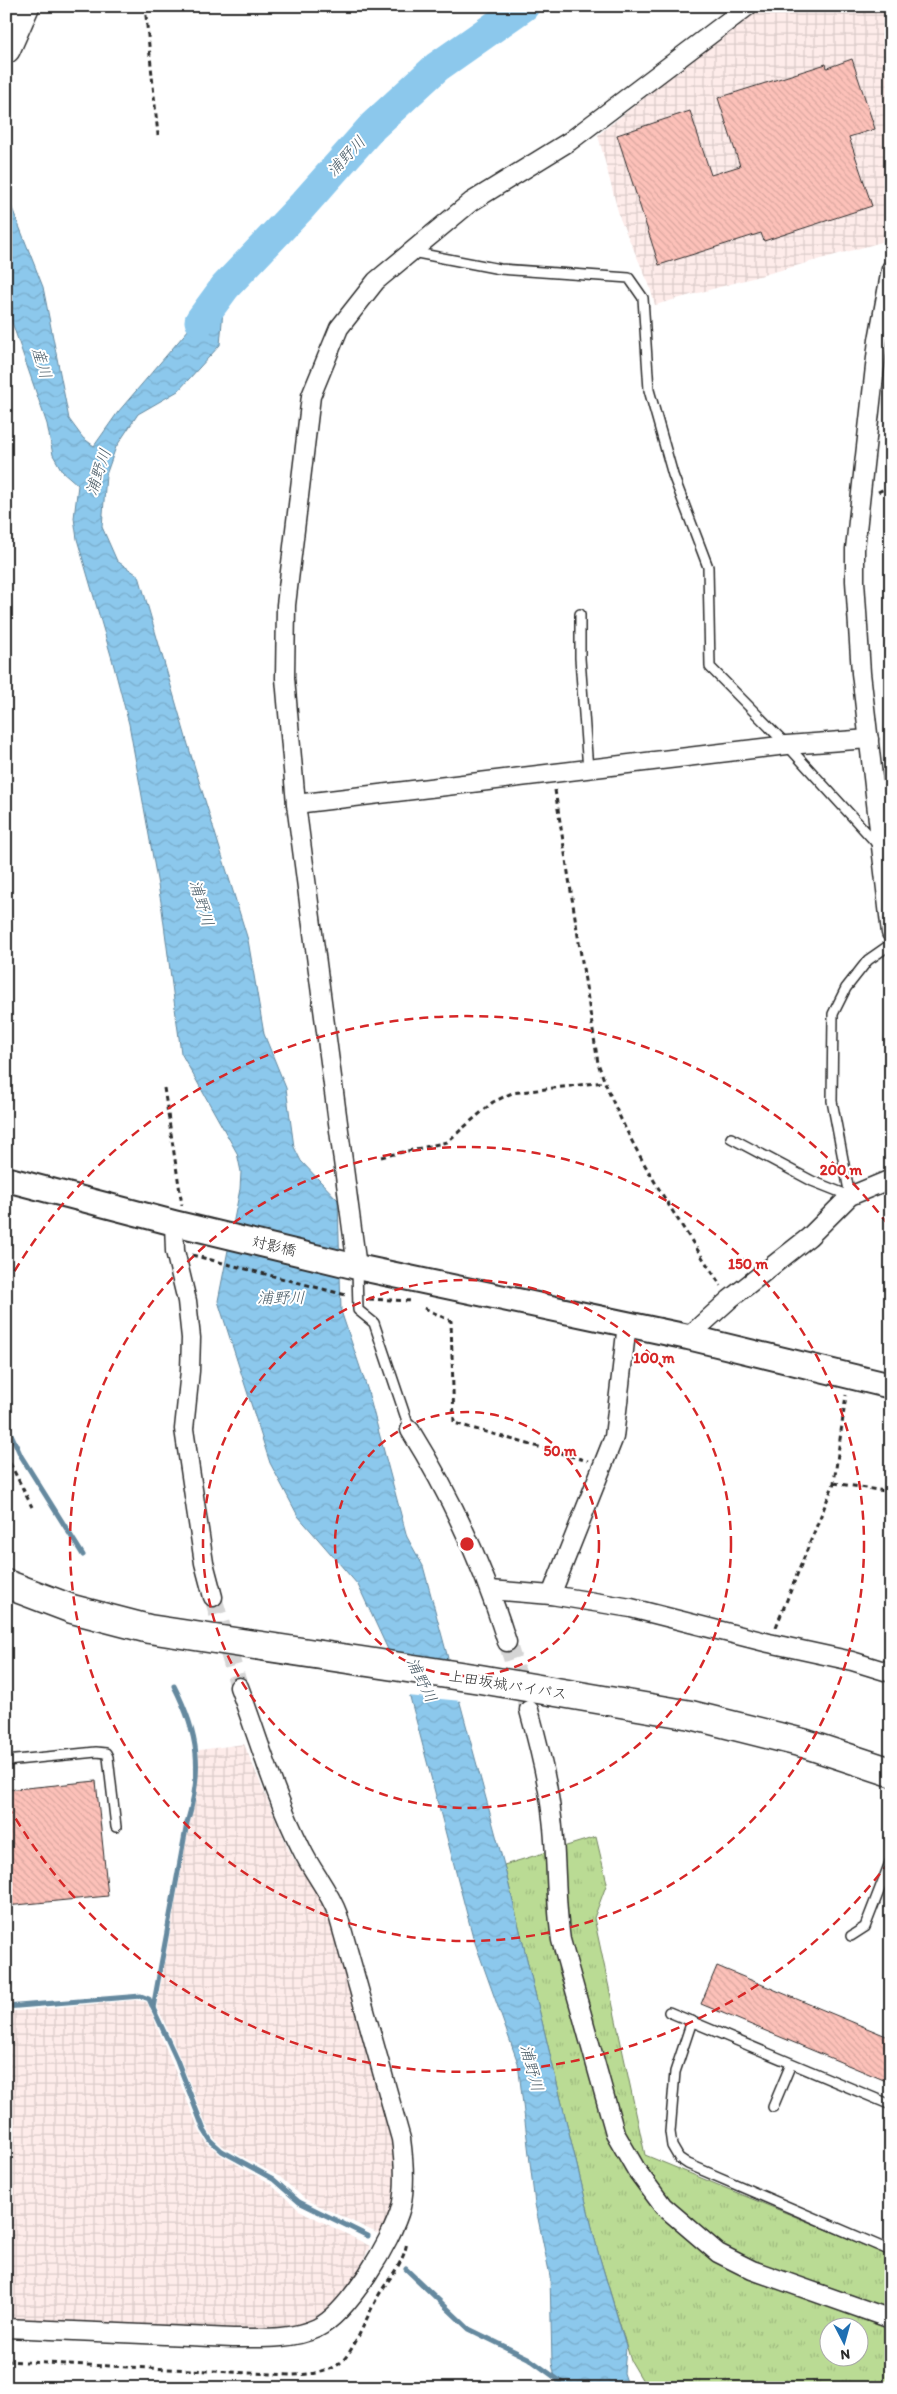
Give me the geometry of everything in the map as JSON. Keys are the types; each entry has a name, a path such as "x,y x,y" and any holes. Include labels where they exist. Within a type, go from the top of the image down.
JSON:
{"highway":[{"path":"6,49 25,6"},
{"name":"上田坂城バイパス","path":"6,1584 113,1621 149,1629 271,1649 480,1679 691,1714 804,1742 891,1772"}],"street":[{"path":"352,1265 296,804 285,678 286,605 312,396 339,328 376,281 471,202 570,141 748,6"},
{"path":"891,268 878,340 856,549 855,581 861,673 891,933"},
{"path":"296,804 787,745 869,739"},
{"name":"対影橋","path":"6,1179 186,1226 352,1265 688,1337 891,1386"},
{"path":"688,1337 730,1299 809,1237 850,1196 891,1179"},
{"path":"186,1226 174,1251 187,1300 191,1338 190,1371 184,1430 204,1563 213,1597"},
{"path":"551,1595 614,1437 627,1324"},
{"path":"410,1430 436,1474 490,1590 507,1642"},
{"path":"490,1590 551,1595 631,1608 769,1644 852,1661 891,1673"},
{"path":"6,2328 234,2338 266,2338 304,2333 327,2321 350,2299 390,2236 401,2207 405,2163 401,2139 338,1915 333,1900 301,1850 239,1687"},
{"path":"529,1710 544,1764 552,1819 556,1909 561,1940 615,2133 636,2171 663,2206 718,2253 752,2270 891,2318"}],"lane":[{"path":"409,252 500,269 629,278 643,298 649,390 673,475 708,567 710,667 787,745 882,849"},
{"path":"580,614 580,658 588,770"},
{"path":"850,1196 832,1101 833,1014 846,988 868,960 891,944"},
{"path":"731,1138 812,1181 850,1196"},
{"path":"352,1265 358,1310 374,1323 410,1430"},
{"path":"6,1761 96,1752 106,1753 116,1827"},
{"path":"852,1936 865,1927 891,1860"},
{"path":"669,2012 891,2105"},
{"path":"692,2021 675,2072 670,2132 672,2146 679,2158 688,2164 891,2251"},
{"path":"773,2107 792,2064"}],"path":[{"path":"145,6 158,135"},
{"path":"553,774 598,1063 604,1082 621,1122 685,1230 730,1299"},
{"path":"381,1156 447,1142 493,1102 512,1093 604,1082"},
{"path":"164,1088 186,1226"},
{"path":"200,1257 349,1296"},
{"path":"424,1308 451,1321 454,1423 603,1466"},
{"path":"769,1644 834,1483 848,1376"},
{"path":"6,1455 32,1507"},
{"path":"834,1483 891,1492"}],"shaded area":[{"path":"758,6 891,6 891,208 882,242 655,305 649,284 620,219 598,135"},
{"path":"244,1744 290,1853 324,1904 330,1918 393,2140 398,2180 393,2208 381,2235 305,2199 280,2177 224,2147 215,2139 208,2129 157,2006 189,1826 196,1798 199,1750"},
{"path":"135,2000 147,2002 200,2132 208,2144 221,2155 268,2182 299,2210 370,2246 347,2296 318,2322 287,2331 6,2322 6,2012"}],"green space":[{"path":"596,1837 607,1883 594,1918 645,2155 891,2256 891,2388 647,2388 631,2361 598,2252 504,1865"}],"water":[{"name":"浦野川","path":"6,187 12,208 43,287 69,419 83,438 94,446 118,412 225,287 220,345 178,391 138,414 116,447 106,475 102,527 117,561 139,576 191,755 248,940 264,1034 286,1088 294,1147 301,1161 338,1200 341,1311 367,1388 407,1537 423,1566 504,1865 598,2252 626,2346 624,2373 629,2388 557,2388 552,2363 550,2276 535,2204 518,2063 473,1937 410,1697 358,1585 298,1516 270,1463 218,1301 240,1189 241,1172 237,1153 181,1053 161,902 129,724 77,539 74,518 78,485 62,471 53,455 47,424 6,305"}],"pier":[{"path":"387,1653 452,1663 462,1701 407,1696"}],"building":[{"path":"852,59 875,129 849,137 872,206 764,241 761,233 659,265 617,135 690,111 711,175 740,166 718,98 826,64 827,68"},
{"path":"96,1781 108,1896 6,1906 6,1790"},
{"path":"717,1966 891,2038 891,2083 701,2004"}],"waterway":[{"name":"浦野川","path":"200,321 225,287 302,206 373,126 437,67 524,6"},
{"path":"6,1423 21,1456 83,1555"},
{"path":"174,1686 189,1721 196,1753 197,1769 153,2008 177,2060 204,2130 211,2141 222,2151 273,2179 299,2202 368,2236"},
{"path":"6,2007 141,1996 149,1999 153,2008"},
{"path":"406,2269 469,2329 528,2358 560,2381"}],"tunnel":[{"path":"213,1597 239,1687"},
{"path":"507,1642 529,1710"}],"water label":[{"name":"産川","path":"42,363"}]}
